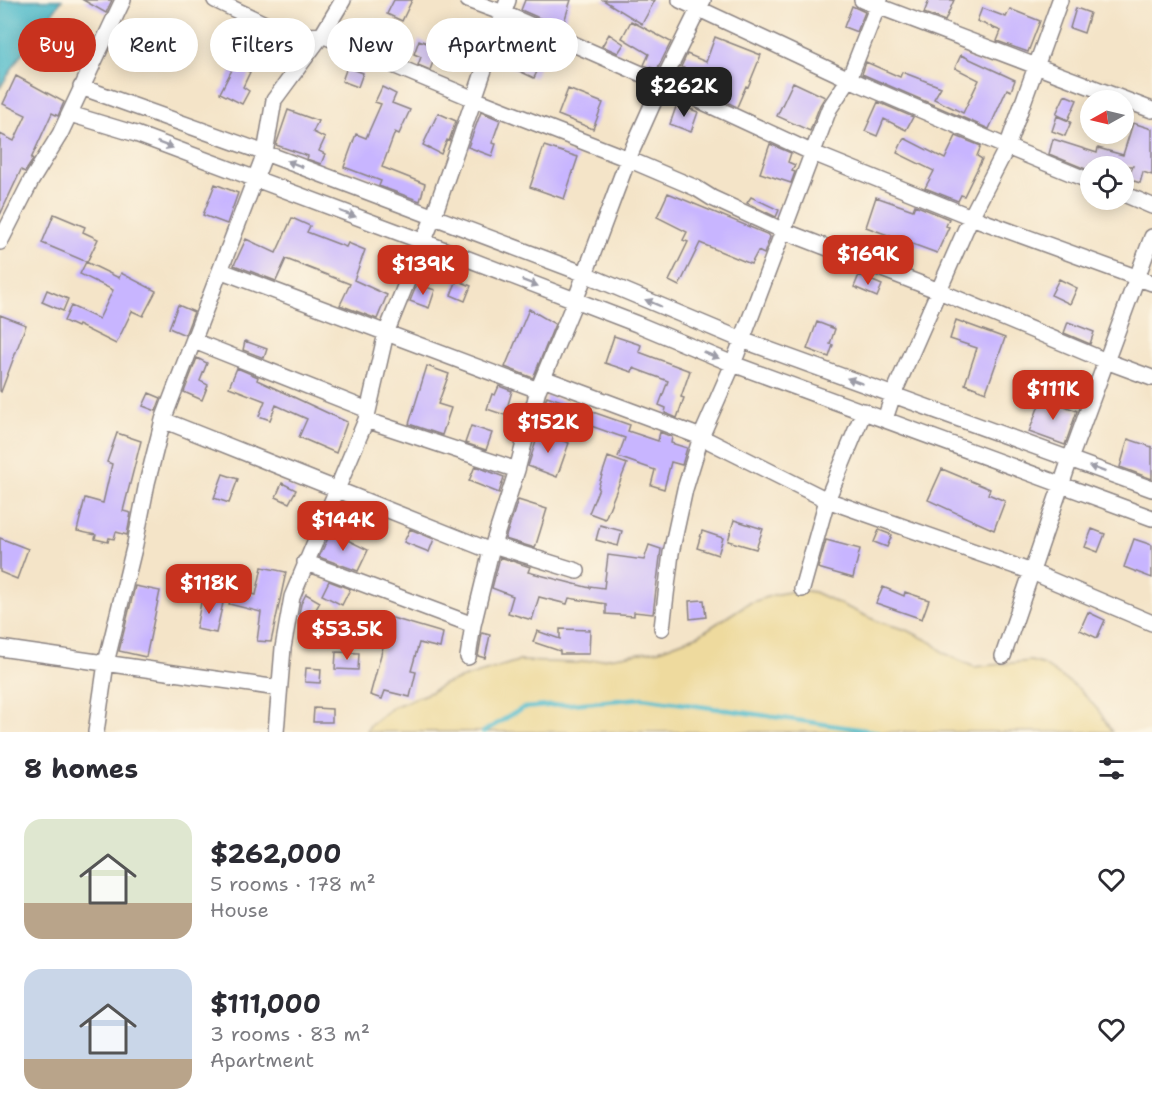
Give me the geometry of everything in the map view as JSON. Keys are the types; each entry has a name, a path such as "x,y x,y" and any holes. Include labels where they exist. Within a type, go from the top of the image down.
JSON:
{"street":[{"path":"0,242 70,114 123,0"},
{"path":"215,0 292,37 322,35 474,99 628,159 696,188 712,198 784,231 1152,378"},
{"path":"96,732 106,663 163,420 266,153 274,100 322,35 343,0"},
{"path":"468,0 506,7 813,153 971,217 1152,283"},
{"path":"681,0 701,4 849,79 1080,177"},
{"path":"862,0 878,3 1036,67 1152,110"},
{"path":"885,419 893,395 971,217 1007,147 1060,0"},
{"path":"662,628 671,553 700,437 733,364 829,109 849,79 878,3"},
{"path":"468,657 473,625 492,548 541,384 628,159 701,4"},
{"path":"276,732 283,648 292,597 367,415 386,333 434,218 506,7"},
{"path":"81,87 266,153 585,274 742,340 1152,489"},
{"path":"136,134 145,110"},
{"path":"70,114 136,134 424,242 733,364 1152,518"},
{"path":"1134,198 1152,206"},
{"path":"1003,656 1071,459 1152,237"},
{"path":"222,271 386,333 700,437 827,500 1032,572 1152,623"},
{"path":"194,341 367,415 517,470"},
{"path":"802,589 827,500 864,411"},
{"path":"163,420 492,548 577,571"},
{"path":"305,562 473,625"},
{"path":"0,648 279,688"}],"sand":[{"path":"800,590 814,592 879,622 907,630 933,643 944,653 974,667 1031,661 1044,665 1079,689 1099,711 1112,732 367,732 370,725 393,707 431,692 444,684 518,661 576,663 659,650 699,635 747,604 773,595"}],"water":[{"path":"0,0 62,0 48,18 18,18 18,59 0,88"}],"building":[{"path":"83,0 112,0 106,13"},
{"path":"394,0 412,0 403,18 396,18 387,14"},
{"path":"525,0 571,0 565,18 539,18 521,10"},
{"path":"603,0 655,0 642,24"},
{"path":"929,0 954,0 945,21 924,13"},
{"path":"852,6 865,12 857,32 844,27"},
{"path":"982,8 1006,17 1010,9 1040,21 1028,52 997,41 1001,31 977,21"},
{"path":"1076,8 1090,13 1084,33 1070,28"},
{"path":"631,21 671,42 657,70 644,65 649,54 622,38"},
{"path":"609,34 624,44 618,53 602,46"},
{"path":"715,37 761,55 737,107 708,93 713,81 681,67 687,54 706,62"},
{"path":"419,40 426,43 426,68 418,65 421,57 414,54"},
{"path":"961,55 1015,80 1011,91 1007,89 989,129 862,74 866,62 900,77 902,72 941,87 934,99 963,113 979,80 955,68"},
{"path":"231,72 250,72 243,87 249,91 242,104 220,93"},
{"path":"345,72 363,73 358,87 342,81"},
{"path":"521,72 537,72 534,78"},
{"path":"16,76 64,102 58,116 52,113 31,159 33,160 25,172 21,170 0,215 0,134 14,141 26,115 3,104"},
{"path":"793,82 825,97 810,131 777,116"},
{"path":"382,87 396,94 392,103 410,110 399,134 395,132 382,167 425,184 420,201 379,186 381,181 344,167 356,134 366,138 381,104 375,102"},
{"path":"568,89 603,103 593,129 558,115"},
{"path":"1065,95 1077,100 1068,120 1056,114"},
{"path":"878,102 913,117 906,130 884,119 877,136 865,131"},
{"path":"677,104 698,112 691,132 670,124"},
{"path":"288,110 318,121 313,132 325,138 319,151 325,154 321,164 307,159 308,156 276,145"},
{"path":"481,112 500,120 492,143 496,144 492,156 468,147"},
{"path":"438,113 456,121 449,141 447,140 441,154 423,145"},
{"path":"1057,116 1071,122 1065,136 1052,131"},
{"path":"1134,123 1152,129 1152,175 1143,172 1140,183 1134,181 1134,156 1080,156 1080,167 1049,154 1053,139 1097,153 1098,148 1123,155 1126,144 1134,144"},
{"path":"956,136 981,146 977,156 982,159 964,196 961,195 958,201 925,188 934,171 897,153 904,138 945,159"},
{"path":"770,144 791,153 788,162 795,165 792,171 795,172 791,183 760,173"},
{"path":"544,146 578,157 564,199 530,187"},
{"path":"215,184 238,193 227,224 203,215"},
{"path":"668,193 769,235 764,254 758,251 751,264 700,243 679,286 669,281 688,242 683,240 687,232 657,217"},
{"path":"751,197 779,210 776,217 747,203"},
{"path":"876,197 913,210 915,205 949,219 946,226 949,227 937,253 866,227"},
{"path":"54,214 85,227 83,232 98,239 87,262 42,243"},
{"path":"292,218 310,226 307,232 346,247 348,243 365,250 354,280 387,295 377,319 340,305 350,284 286,259 276,281 234,265 246,239 276,253"},
{"path":"86,262 119,278 121,273 156,291 143,316 132,311 116,344 78,325 77,327 64,321 71,306 99,319 113,290 80,274"},
{"path":"859,275 882,285 877,297 854,287"},
{"path":"1059,279 1077,288 1070,304 1051,295"},
{"path":"457,280 471,286 465,301 451,295"},
{"path":"417,284 435,290 429,308 410,301"},
{"path":"47,290 68,299 63,311 42,302"},
{"path":"178,305 194,312 185,335 169,328"},
{"path":"529,309 555,324 533,378 505,367"},
{"path":"0,315 26,325 1,392 0,391"},
{"path":"956,320 1005,338 986,392 965,384 977,348 950,339"},
{"path":"817,322 835,329 829,357 807,349"},
{"path":"1068,322 1094,332 1090,344 1064,333"},
{"path":"614,336 641,345 639,352 690,371 677,418 665,413 666,408 659,405 668,381 633,368 632,372 605,363"},
{"path":"245,341 267,349 264,358 243,350"},
{"path":"197,358 207,363 200,381 208,385 202,400 184,392"},
{"path":"427,366 449,374 438,404 451,408 442,435 409,424"},
{"path":"237,368 258,377 257,380 347,422 336,453 299,437 307,419 276,405 270,420 259,416 265,401 229,387"},
{"path":"499,386 512,391 505,415 487,409 492,394 495,395"},
{"path":"149,393 161,398 156,411 143,406"},
{"path":"547,396 630,425 628,431 658,441 660,432 672,437 671,443 687,448 682,465 671,462 664,489 651,485 655,470 618,457 625,438 543,409"},
{"path":"1042,397 1077,411 1065,445 1029,432"},
{"path":"471,426 492,433 486,450 465,443"},
{"path":"539,432 569,443 557,477 528,466"},
{"path":"117,433 141,441 123,511 131,513 127,535 116,532 114,539 109,538 108,542 95,539 96,535 77,531 85,498 103,503 112,464 107,462"},
{"path":"1128,439 1152,447 1152,479 1120,467"},
{"path":"608,457 627,464 605,519 589,513"},
{"path":"475,466 504,477 499,493 469,481"},
{"path":"942,469 990,489 988,494 1005,501 994,530 928,500"},
{"path":"223,474 238,479 229,503 214,498"},
{"path":"282,483 296,490 289,503 276,497"},
{"path":"518,500 547,509 535,548 505,539"},
{"path":"734,520 763,529 756,549 728,541"},
{"path":"600,525 622,531 618,546 596,540"},
{"path":"410,529 434,539 429,552 404,542"},
{"path":"1092,529 1105,534 1098,552 1085,547"},
{"path":"879,530 892,535 887,547 874,542"},
{"path":"702,531 723,538 718,555 697,548"},
{"path":"331,532 368,550 358,571 319,557"},
{"path":"0,538 28,549 17,579 0,572"},
{"path":"1134,539 1152,545 1152,578 1124,567"},
{"path":"826,540 860,549 853,578 818,568"},
{"path":"649,545 661,549 653,614 634,612 634,616 606,614 606,604 569,598 567,604 539,597 532,620 508,613 513,596 492,588 500,557 530,567 528,572 590,588 590,586 604,588 608,555 644,560"},
{"path":"262,567 286,572 271,642 257,641 261,612 229,604 233,589 256,595"},
{"path":"329,581 350,589 342,605 322,595"},
{"path":"135,586 160,591 146,657 119,651"},
{"path":"883,587 904,596 905,592 929,600 922,619 876,603"},
{"path":"306,594 320,602 310,620 299,614"},
{"path":"202,597 223,603 216,633 196,629"},
{"path":"704,600 706,617 690,619 689,601"},
{"path":"1088,612 1105,620 1097,638 1080,630"},
{"path":"389,617 443,633 440,648 419,643 411,671 416,672 410,697 385,691 382,699 370,695"},
{"path":"560,629 590,630 589,654 560,654 560,651 533,642 537,631 560,639"},
{"path":"482,633 490,635 485,658 478,656"},
{"path":"336,652 359,653 358,670 335,669"},
{"path":"306,668 321,669 320,683 305,682"},
{"path":"314,708 332,709 332,722 313,722"}],"waterway":[{"path":"483,732 523,708 643,698 879,732"}]}
